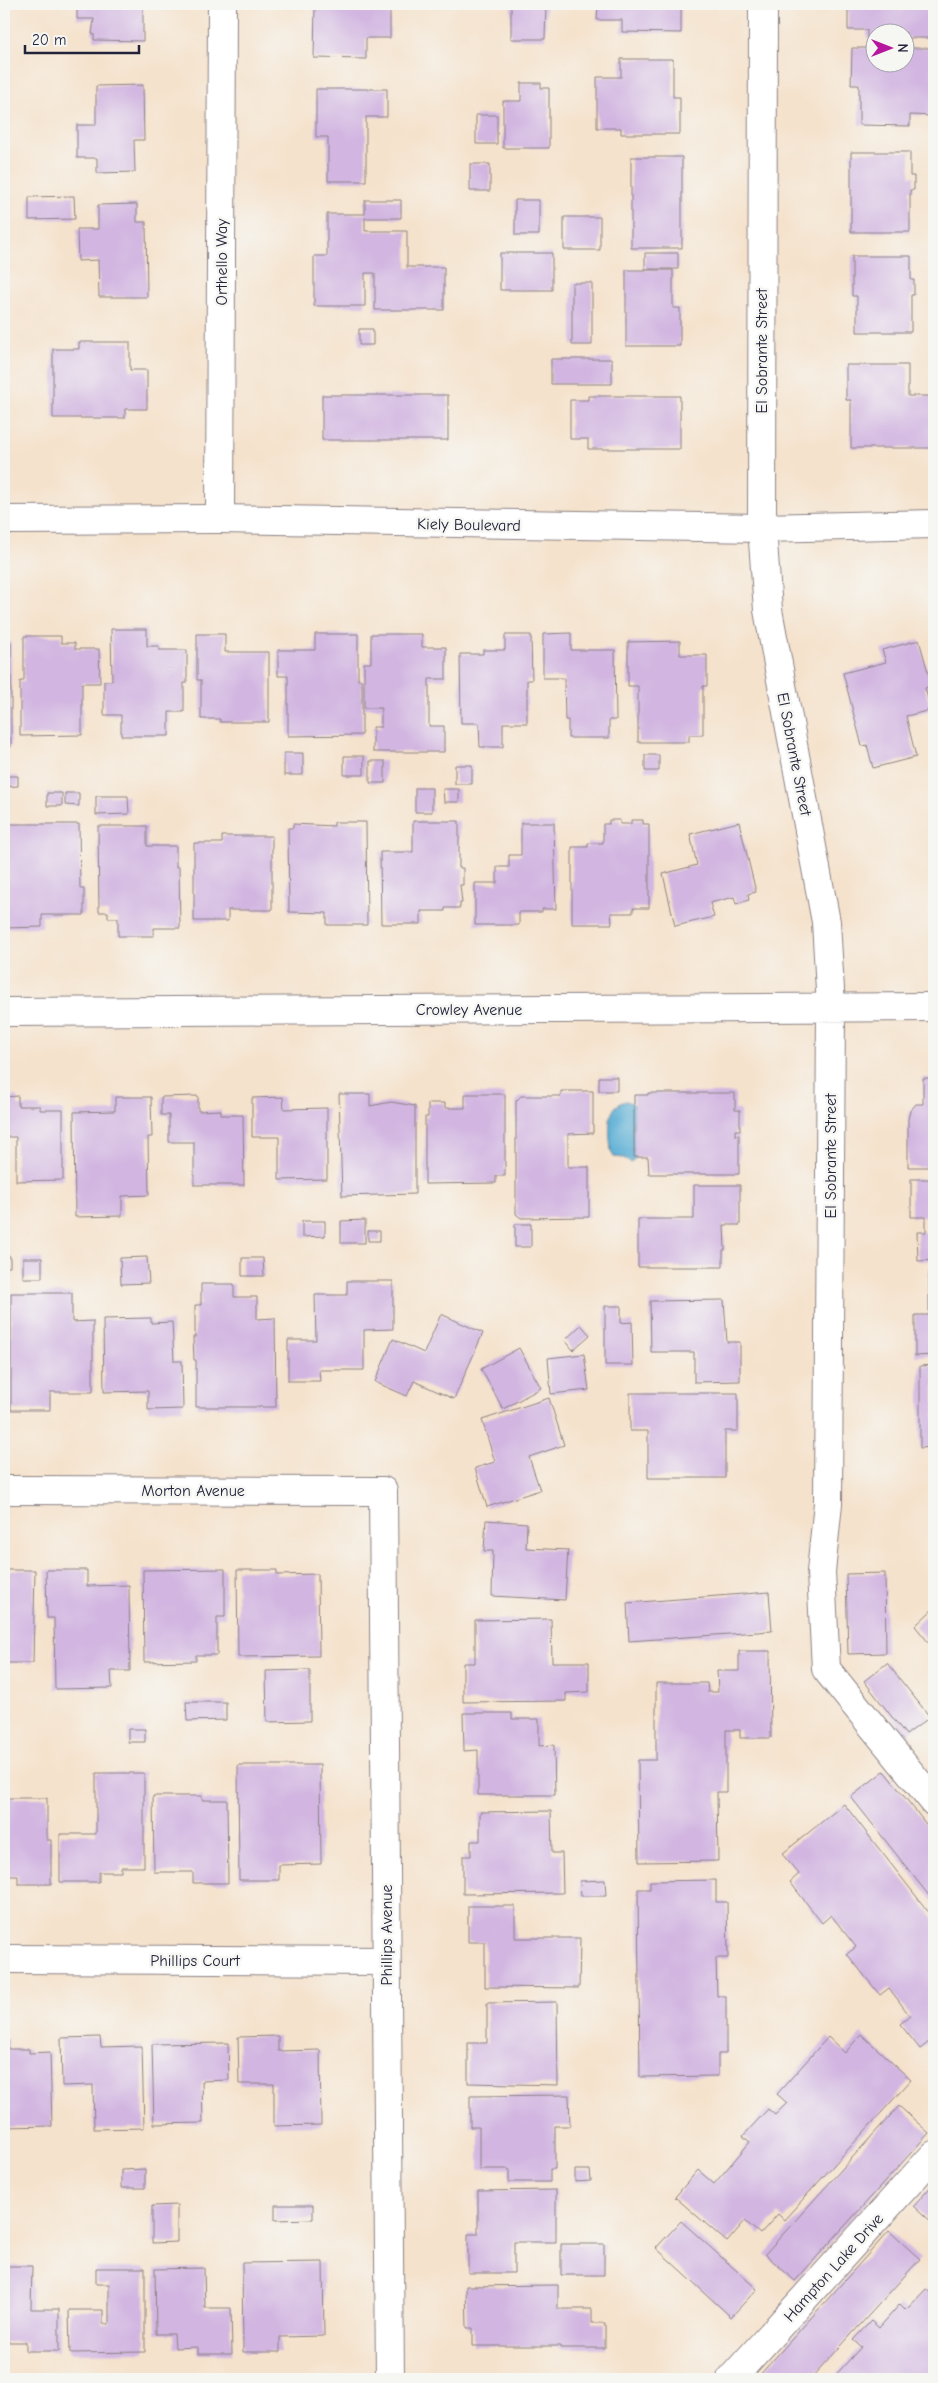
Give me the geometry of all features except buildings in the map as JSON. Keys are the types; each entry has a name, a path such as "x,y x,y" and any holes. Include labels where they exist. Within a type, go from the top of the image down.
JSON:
{"street":[{"name":"Orthello Way","path":"220,519 222,4"},
{"name":"El Sobrante Street","path":"763,4 762,528 768,610 826,922 832,1007 828,1503 821,1572 826,1669 934,1802"},
{"name":"Kiely Boulevard","path":"4,520 220,519 762,528 934,524"},
{"name":"Crowley Avenue","path":"4,1012 934,1007"},
{"name":"Morton Avenue","path":"4,1490 383,1491"},
{"name":"Phillips Avenue","path":"383,1491 390,2379"},
{"name":"Phillips Court","path":"4,1960 386,1961"},
{"name":"Hampton Lake Drive","path":"732,2379 934,2155"}],"water":[{"path":"626,1101 632,1103 636,1109 633,1125 636,1141 633,1151 636,1158 631,1163 624,1158 614,1157 611,1152 611,1115 619,1104"}]}
